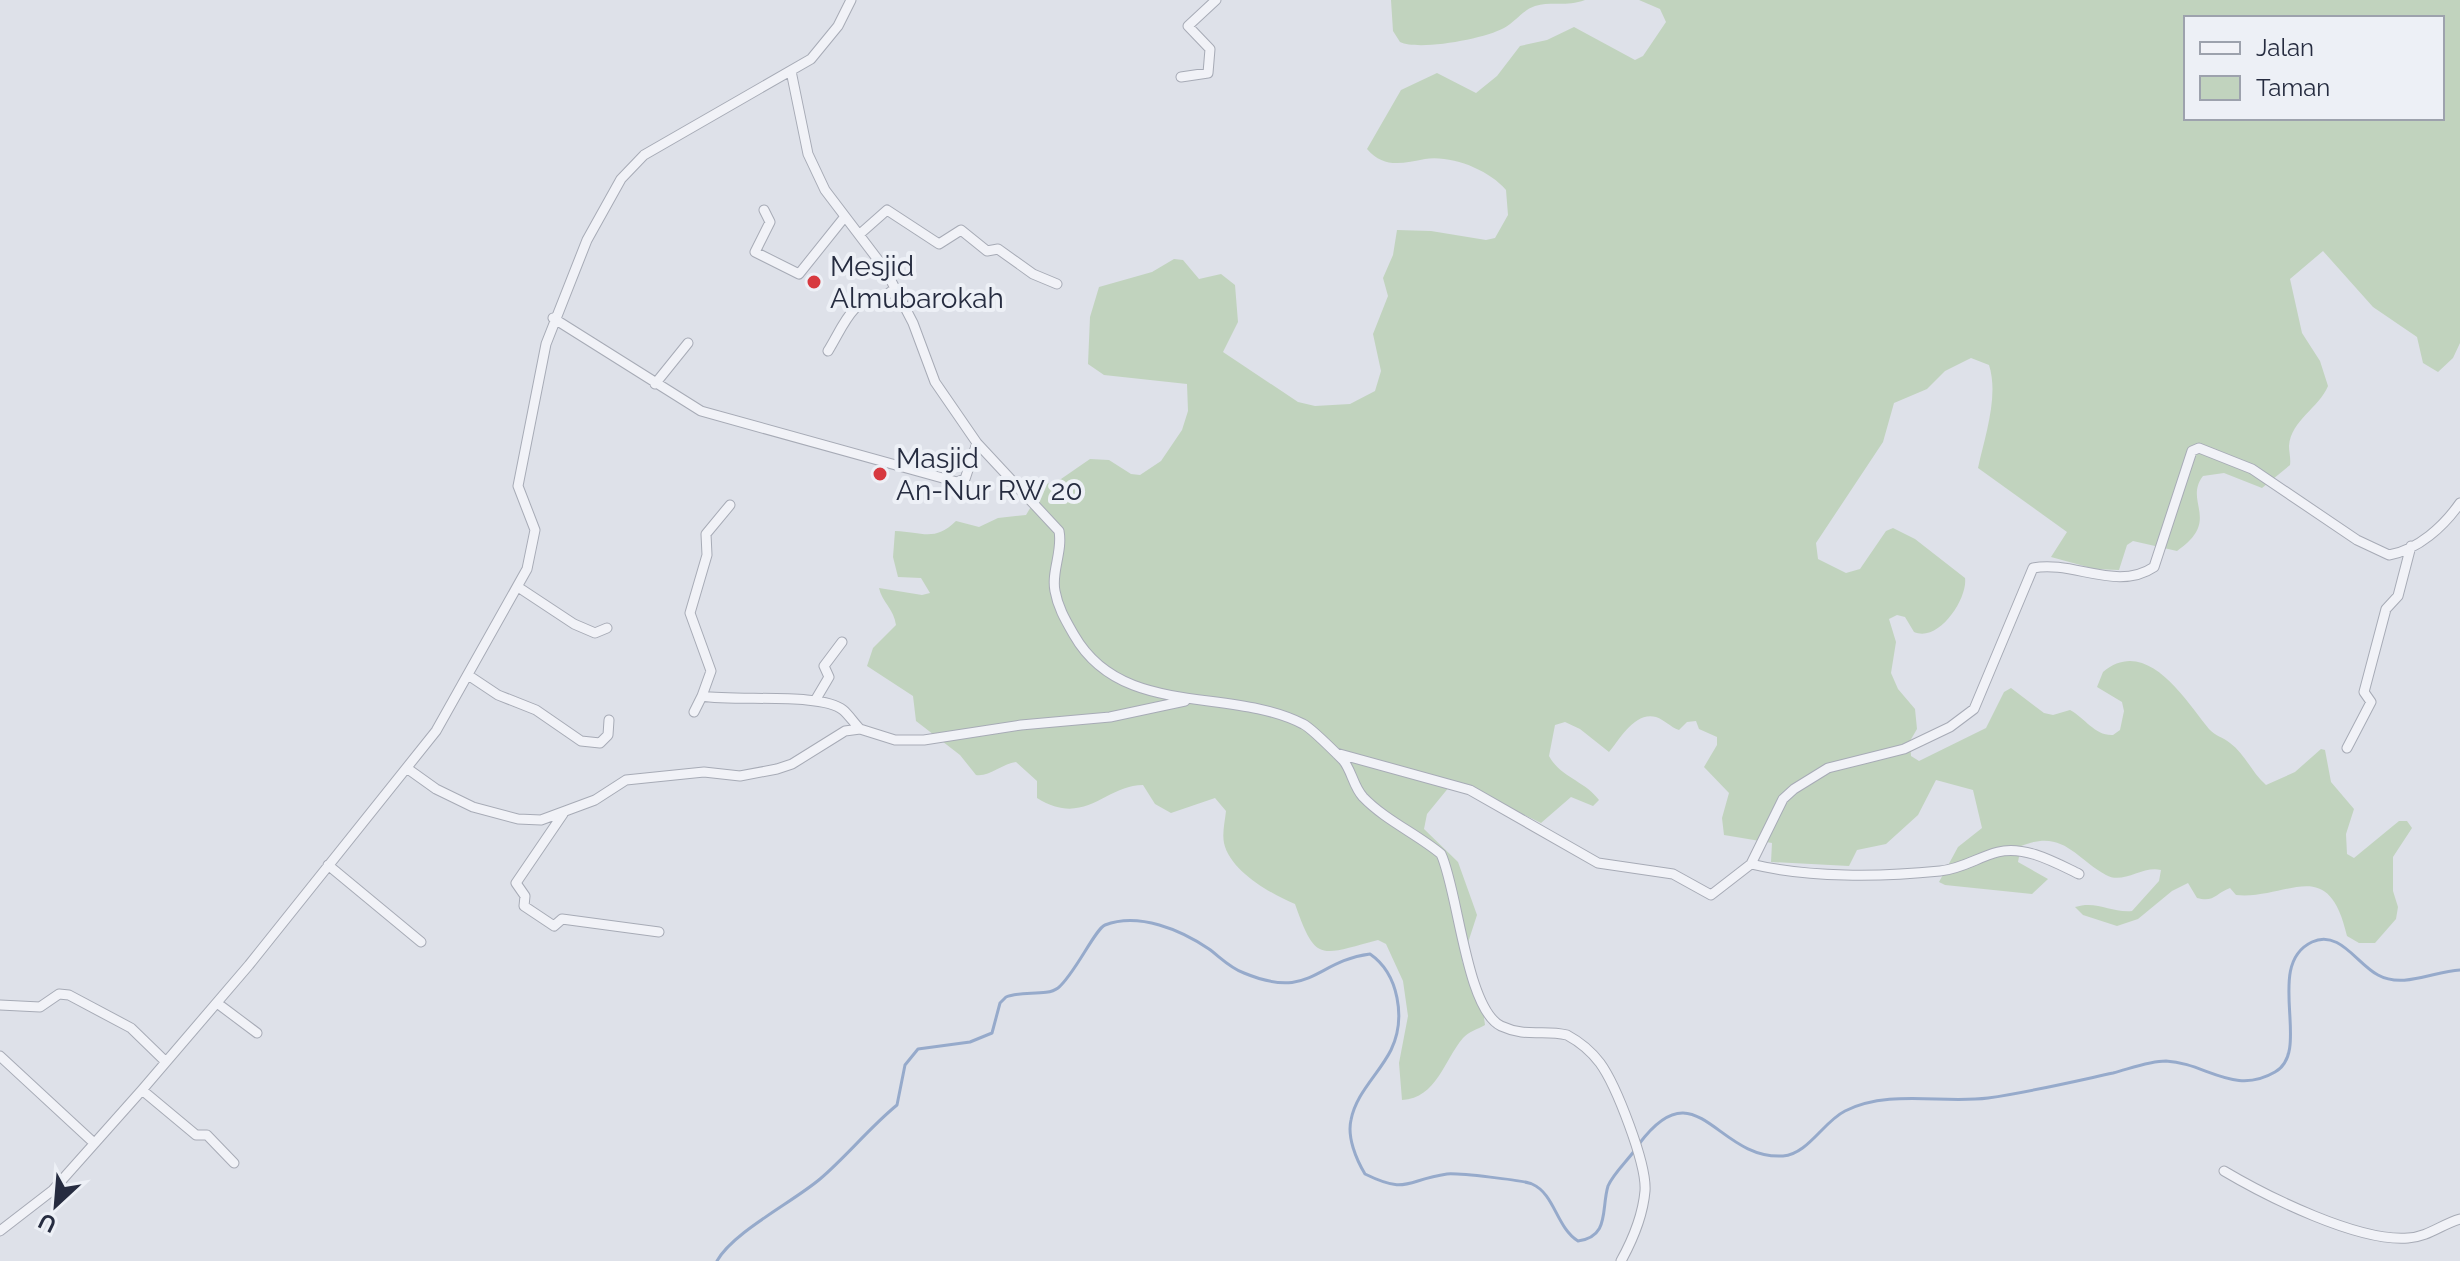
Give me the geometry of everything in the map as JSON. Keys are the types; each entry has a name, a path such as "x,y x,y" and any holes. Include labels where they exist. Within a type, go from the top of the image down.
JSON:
{"street":[{"path":"0,1231 53,1190 142,1090 217,1003 436,731 518,587 532,554 535,530 518,486 553,318 596,220 634,163 811,59 825,44 851,0"},
{"path":"1181,77 1208,73 1210,49 1188,26 1216,0"},
{"path":"791,71 808,154 843,219 861,233 913,323 935,382 977,443 1059,531 1054,588 1060,610 1089,659 1111,675 1141,689 1190,700 1243,705 1305,725 1344,762 1355,785 1372,806 1441,854 1468,967 1492,1019 1525,1035 1557,1032 1580,1042 1608,1077 1628,1122 1645,1190 1633,1235 1621,1261"},
{"path":"764,210 770,222 755,252 799,274 843,219"},
{"path":"861,233 887,210 939,244 961,230 987,251 998,249 1033,274 1057,284"},
{"path":"828,351 859,303 872,296 884,297 894,289"},
{"path":"553,318 701,411 957,482 965,479 977,443"},
{"path":"655,384 688,343"},
{"path":"1333,752 1470,790 1598,863 1673,874 1691,881 1709,894 1717,893 1751,864 1783,799 1794,789 1828,768 1904,749 1950,727 1974,709 2033,568 2133,576 2154,567 2192,451 2199,448 2252,469 2357,540 2384,553 2396,553 2411,546 2445,523 2460,503"},
{"path":"694,712 711,671 690,613 707,555 706,534 730,505"},
{"path":"2347,748 2371,702 2364,692 2374,651 2387,607 2398,596 2411,546"},
{"path":"518,587 589,631 595,633 607,628"},
{"path":"816,699 829,677 825,664 842,642"},
{"path":"468,675 498,695 536,710 581,741 600,743 608,735 609,720"},
{"path":"702,696 782,701 816,699 840,707 860,729"},
{"path":"408,769 452,798 495,815 529,820 563,814 595,800 626,780 704,772 740,776 768,772 792,764 838,733 860,729 895,740 924,740 977,735 1021,725 1110,717 1190,700"},
{"path":"563,814 516,883 525,896 524,906 554,926 562,919 659,932"},
{"path":"1751,864 1799,874 1927,872 1957,869 1998,852 2012,850 2040,857 2079,874"},
{"path":"328,865 421,942"},
{"path":"0,1005 40,1007 59,994 69,995 131,1028 166,1062"},
{"path":"217,1003 257,1033"},
{"path":"0,1056 94,1143"},
{"path":"142,1090 196,1135 207,1135 234,1163"},
{"path":"2224,1171 2279,1201 2373,1235 2416,1237 2460,1219"}],"green space":[{"path":"1391,0 1585,0 1535,6 1495,32 1467,40 1421,45 1400,42 1393,31"},
{"path":"1639,0 2460,0 2460,343 2453,358 2438,372 2423,363 2417,337 2373,307 2323,251 2290,279 2302,333 2320,361 2328,386 2291,437 2290,465 2262,488 2224,473 2203,476 2197,494 2200,521 2197,530 2177,551 2133,541 2127,545 2119,570 2095,569 2051,557 2067,532 1978,468 1990,416 1992,377 1989,365 1971,358 1945,371 1927,389 1894,403 1883,442 1816,543 1818,559 1846,573 1860,569 1886,531 1893,528 1915,539 1965,578 1957,607 1933,631 1923,634 1914,632 1905,617 1897,615 1889,619 1896,642 1891,673 1898,689 1915,709 1917,729 1910,741 1911,756 1919,761 1986,728 2004,692 2011,688 2044,713 2053,715 2070,710 2095,730 2113,735 2120,730 2124,711 2122,702 2097,687 2103,672 2119,663 2135,661 2150,666 2164,676 2211,731 2235,747 2266,785 2295,772 2321,749 2325,750 2331,782 2354,809 2346,834 2347,854 2354,858 2399,821 2407,821 2412,828 2393,857 2393,891 2398,907 2396,919 2375,943 2359,943 2347,936 2339,911 2329,895 2318,888 2304,886 2255,895 2236,895 2230,888 2203,899 2197,898 2188,883 2172,891 2138,919 2117,926 2083,915 2075,907 2090,905 2132,911 2159,881 2161,870 2113,877 2067,847 2048,841 2021,846 2018,862 2048,879 2032,894 1945,885 1939,882 1958,847 1982,828 1973,790 1936,780 1918,815 1886,844 1857,850 1849,866 1771,862 1772,843 1724,835 1722,818 1729,793 1704,767 1717,745 1717,737 1699,729 1696,721 1687,722 1679,730 1656,717 1641,718 1629,727 1609,752 1580,729 1565,722 1555,725 1549,756 1559,769 1599,800 1593,806 1571,797 1541,823 1454,781 1427,814 1424,829 1458,862 1477,915 1462,961 1483,1010 1485,1025 1463,1038 1424,1093 1402,1100 1399,1063 1408,1016 1403,981 1386,944 1378,940 1332,951 1315,946 1295,904 1264,888 1234,863 1224,843 1226,811 1215,798 1171,813 1155,804 1143,785 1117,791 1082,807 1068,809 1054,806 1037,798 1037,781 1016,762 976,775 960,755 916,721 913,696 867,666 873,648 896,625 879,588 922,595 930,593 921,578 898,577 893,557 895,531 935,534 956,521 979,527 998,518 1026,515 1044,485 1061,479 1090,459 1109,460 1131,474 1140,475 1161,461 1182,430 1188,411 1187,384 1104,375 1088,364 1090,317 1099,287 1152,272 1174,259 1183,260 1199,279 1221,274 1235,285 1238,322 1223,352 1298,402 1315,406 1350,404 1375,391 1381,371 1373,334 1388,296 1383,278 1393,255 1397,230 1431,231 1486,240 1495,238 1508,215 1506,190 1480,170 1436,158 1387,162 1367,149 1401,90 1437,73 1476,93 1497,76 1520,46 1547,40 1574,27 1635,60 1643,56 1666,22 1660,9"}],"waterway":[{"path":"717,1261 736,1239 820,1179 897,1105 905,1065 918,1049 970,1042 992,1033 1000,1003 1006,997 1058,988 1101,928 1118,922 1145,922 1173,930 1198,942 1239,971 1266,981 1299,981 1352,958 1370,954 1380,963 1393,985 1399,1011 1396,1038 1391,1050 1358,1101 1350,1127 1353,1148 1365,1174 1399,1185 1447,1174 1532,1184 1546,1195 1565,1228 1578,1241 1595,1234 1600,1228 1608,1186 1635,1150"},
{"path":"1639,1144 1659,1122 1677,1114 1692,1115 1708,1122 1740,1145 1760,1153 1783,1156 1800,1150 1837,1116 1862,1104 1897,1099 1988,1098 2051,1087 2159,1061 2180,1063 2233,1080 2246,1081 2275,1072 2285,1061 2290,1046 2291,969 2298,953 2312,942 2331,940 2370,970 2388,979 2408,980 2460,970"}],"place":[{"name":"Mesjid Almubarokah","path":"814,282"},
{"name":"Masjid An-Nur RW 20","path":"880,474"}]}
